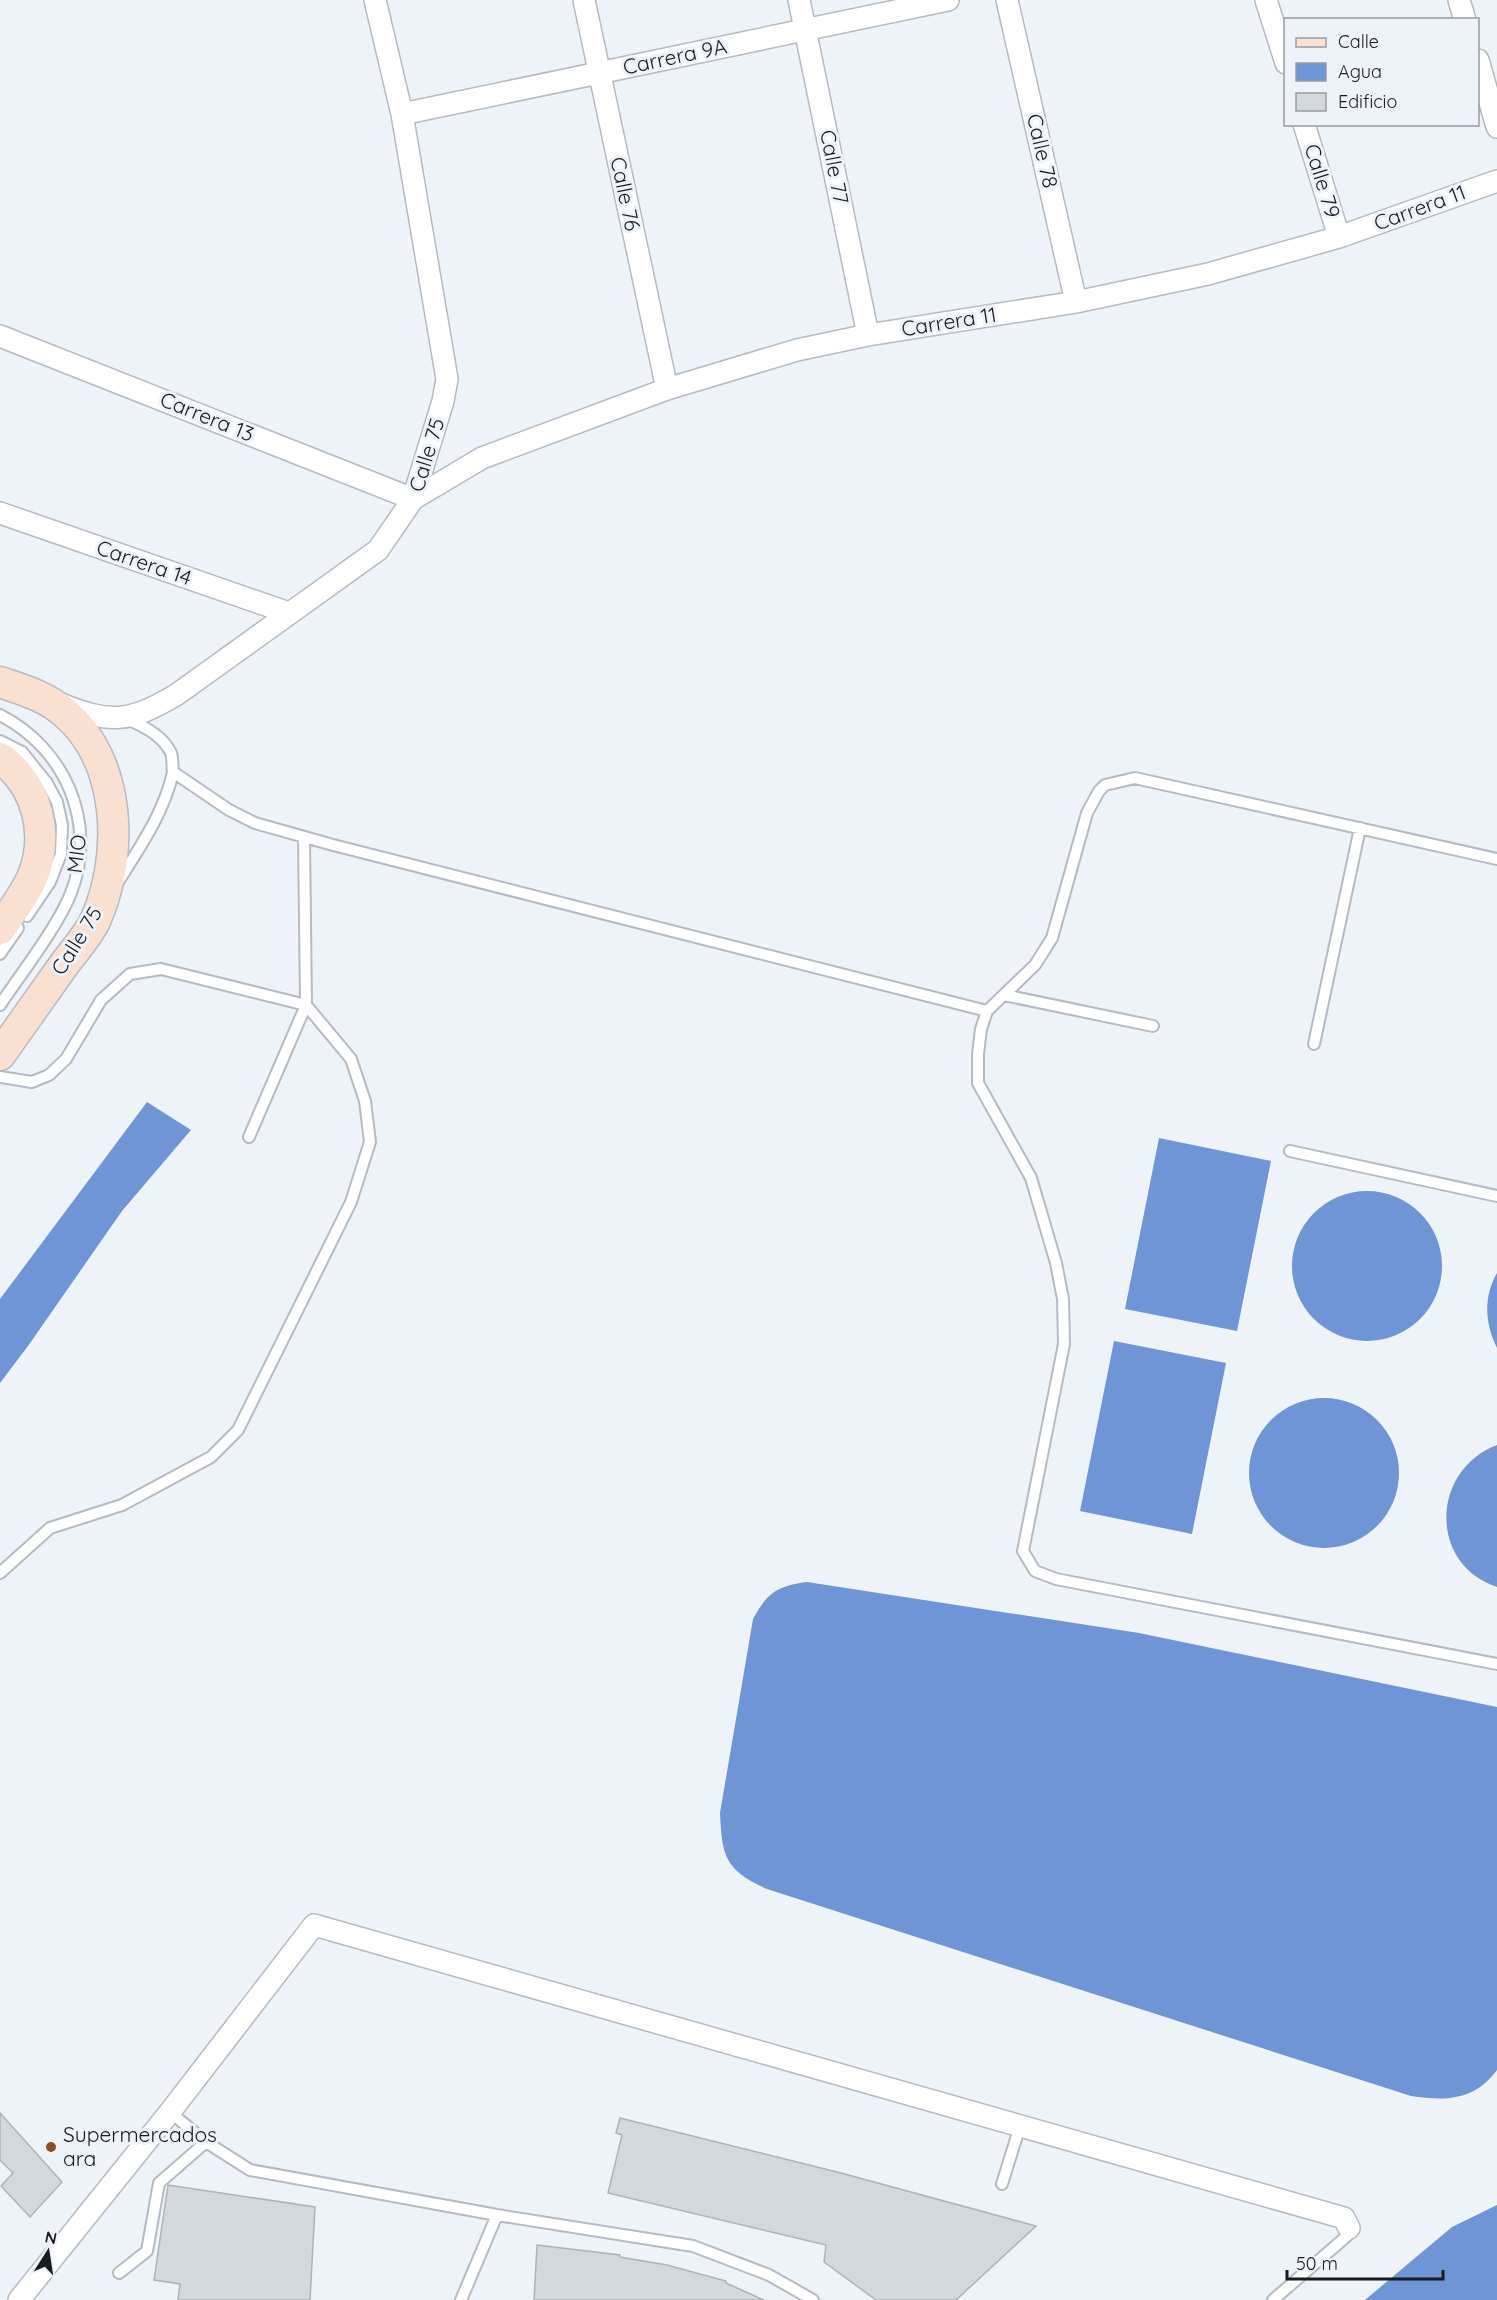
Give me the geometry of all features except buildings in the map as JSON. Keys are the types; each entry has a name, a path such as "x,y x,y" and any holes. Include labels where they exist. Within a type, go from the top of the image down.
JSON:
{"main road":[{"name":"Calle 75","path":"0,682 42,696 66,713 78,727 98,759 105,776 110,797 114,840 108,883 93,924 0,1055"},
{"path":"0,758 20,777 35,804 39,818 38,857 26,887 0,928"}],"street":[{"name":"Calle 75","path":"42,696 102,718 125,718 149,711 176,695 378,550 413,499 443,401 447,379 402,114 375,0"},
{"name":"Calle 76","path":"584,0 667,389"},
{"name":"Calle 77","path":"799,0 868,335"},
{"name":"Carrera 9A","path":"402,114 948,0"},
{"name":"Calle 78","path":"1007,0 1076,302"},
{"path":"1266,0 1284,57"},
{"path":"1459,0 1464,18"},
{"path":"1479,62 1491,82 1497,127"},
{"name":"Calle 79","path":"1305,126 1339,237"},
{"name":"Carrera 11","path":"413,499 482,458 667,389 797,350 868,335 1076,302 1208,274 1339,237 1497,181"},
{"name":"Carrera 13","path":"0,336 413,499"},
{"name":"Carrera 14","path":"0,513 289,613"},
{"path":"19,2300 170,2112 314,1925 1344,2218 1349,2228"}],"lane":[{"name":"MIO","path":"0,715 15,722 45,747 61,771 73,794 80,821 82,846 72,892 64,908 0,1005"},
{"path":"93,924 161,810 169,791 173,772 171,753 157,737 143,725 125,718"},
{"name":"MIO","path":"0,741 22,752 47,783 57,802 62,825 61,854 50,882 0,954"},
{"path":"173,772 229,810 255,824 987,1011"},
{"path":"1497,859 1135,778 1106,785 1099,791 1087,813 1052,938 1035,965 987,1011 981,1029 978,1054 978,1083 1031,1178 1056,1263 1063,1299 1064,1344 1023,1551 1035,1571 1056,1578 1497,1664"},
{"path":"1314,1044 1360,828"},
{"path":"249,1137 306,1005 304,837"},
{"path":"0,1077 32,1082 49,1075 66,1059 101,1000 130,974 161,969 306,1005 351,1059 365,1101 370,1142 351,1202 238,1430 211,1457 122,1505 50,1528 0,1573"},
{"path":"1004,995 1153,1026"},
{"path":"1290,1150 1497,1196"},
{"path":"170,2112 206,2142 250,2170 497,2215 693,2246 769,2275 813,2300"},
{"path":"1002,2184 1020,2126"},
{"path":"119,2274 147,2251 159,2183 206,2142"},
{"path":"461,2300 497,2215"},
{"path":"1273,2300 1347,2235 1349,2228"}],"water":[{"path":"147,1102 191,1130 122,1211 0,1383 0,1299"},
{"path":"1159,1138 1271,1161 1237,1331 1125,1309"},
{"path":"1367,1191 1396,1196 1409,1203 1420,1213 1430,1224 1437,1237 1442,1266 1437,1295 1430,1308 1420,1319 1409,1329 1396,1336 1367,1341 1338,1336 1325,1329 1314,1319 1304,1308 1297,1295 1292,1266 1297,1237 1304,1224 1314,1213 1325,1203 1338,1196"},
{"path":"1497,1273 1497,1348 1490,1330 1487,1310 1489,1291"},
{"path":"1114,1341 1226,1363 1192,1534 1080,1511"},
{"path":"1324,1398 1353,1403 1366,1410 1377,1420 1387,1431 1394,1444 1399,1473 1394,1502 1387,1515 1377,1526 1366,1536 1353,1543 1324,1548 1295,1543 1282,1536 1271,1526 1261,1515 1254,1502 1249,1473 1254,1444 1261,1431 1271,1420 1282,1410 1295,1403"},
{"path":"1497,1445 1497,1587 1474,1575 1459,1559 1449,1539 1446,1517 1450,1495 1459,1474 1475,1457"},
{"path":"807,1582 1139,1633 1497,1707 1497,2070 1479,2088 1469,2093 1448,2098 1411,2096 767,1889 742,1875 728,1860 722,1841 720,1813 753,1619 763,1603 774,1592"},
{"path":"1497,2205 1497,2300 1365,2300 1452,2227"}],"place":[{"name":"Supermercados ara","path":"51,2147"}]}
